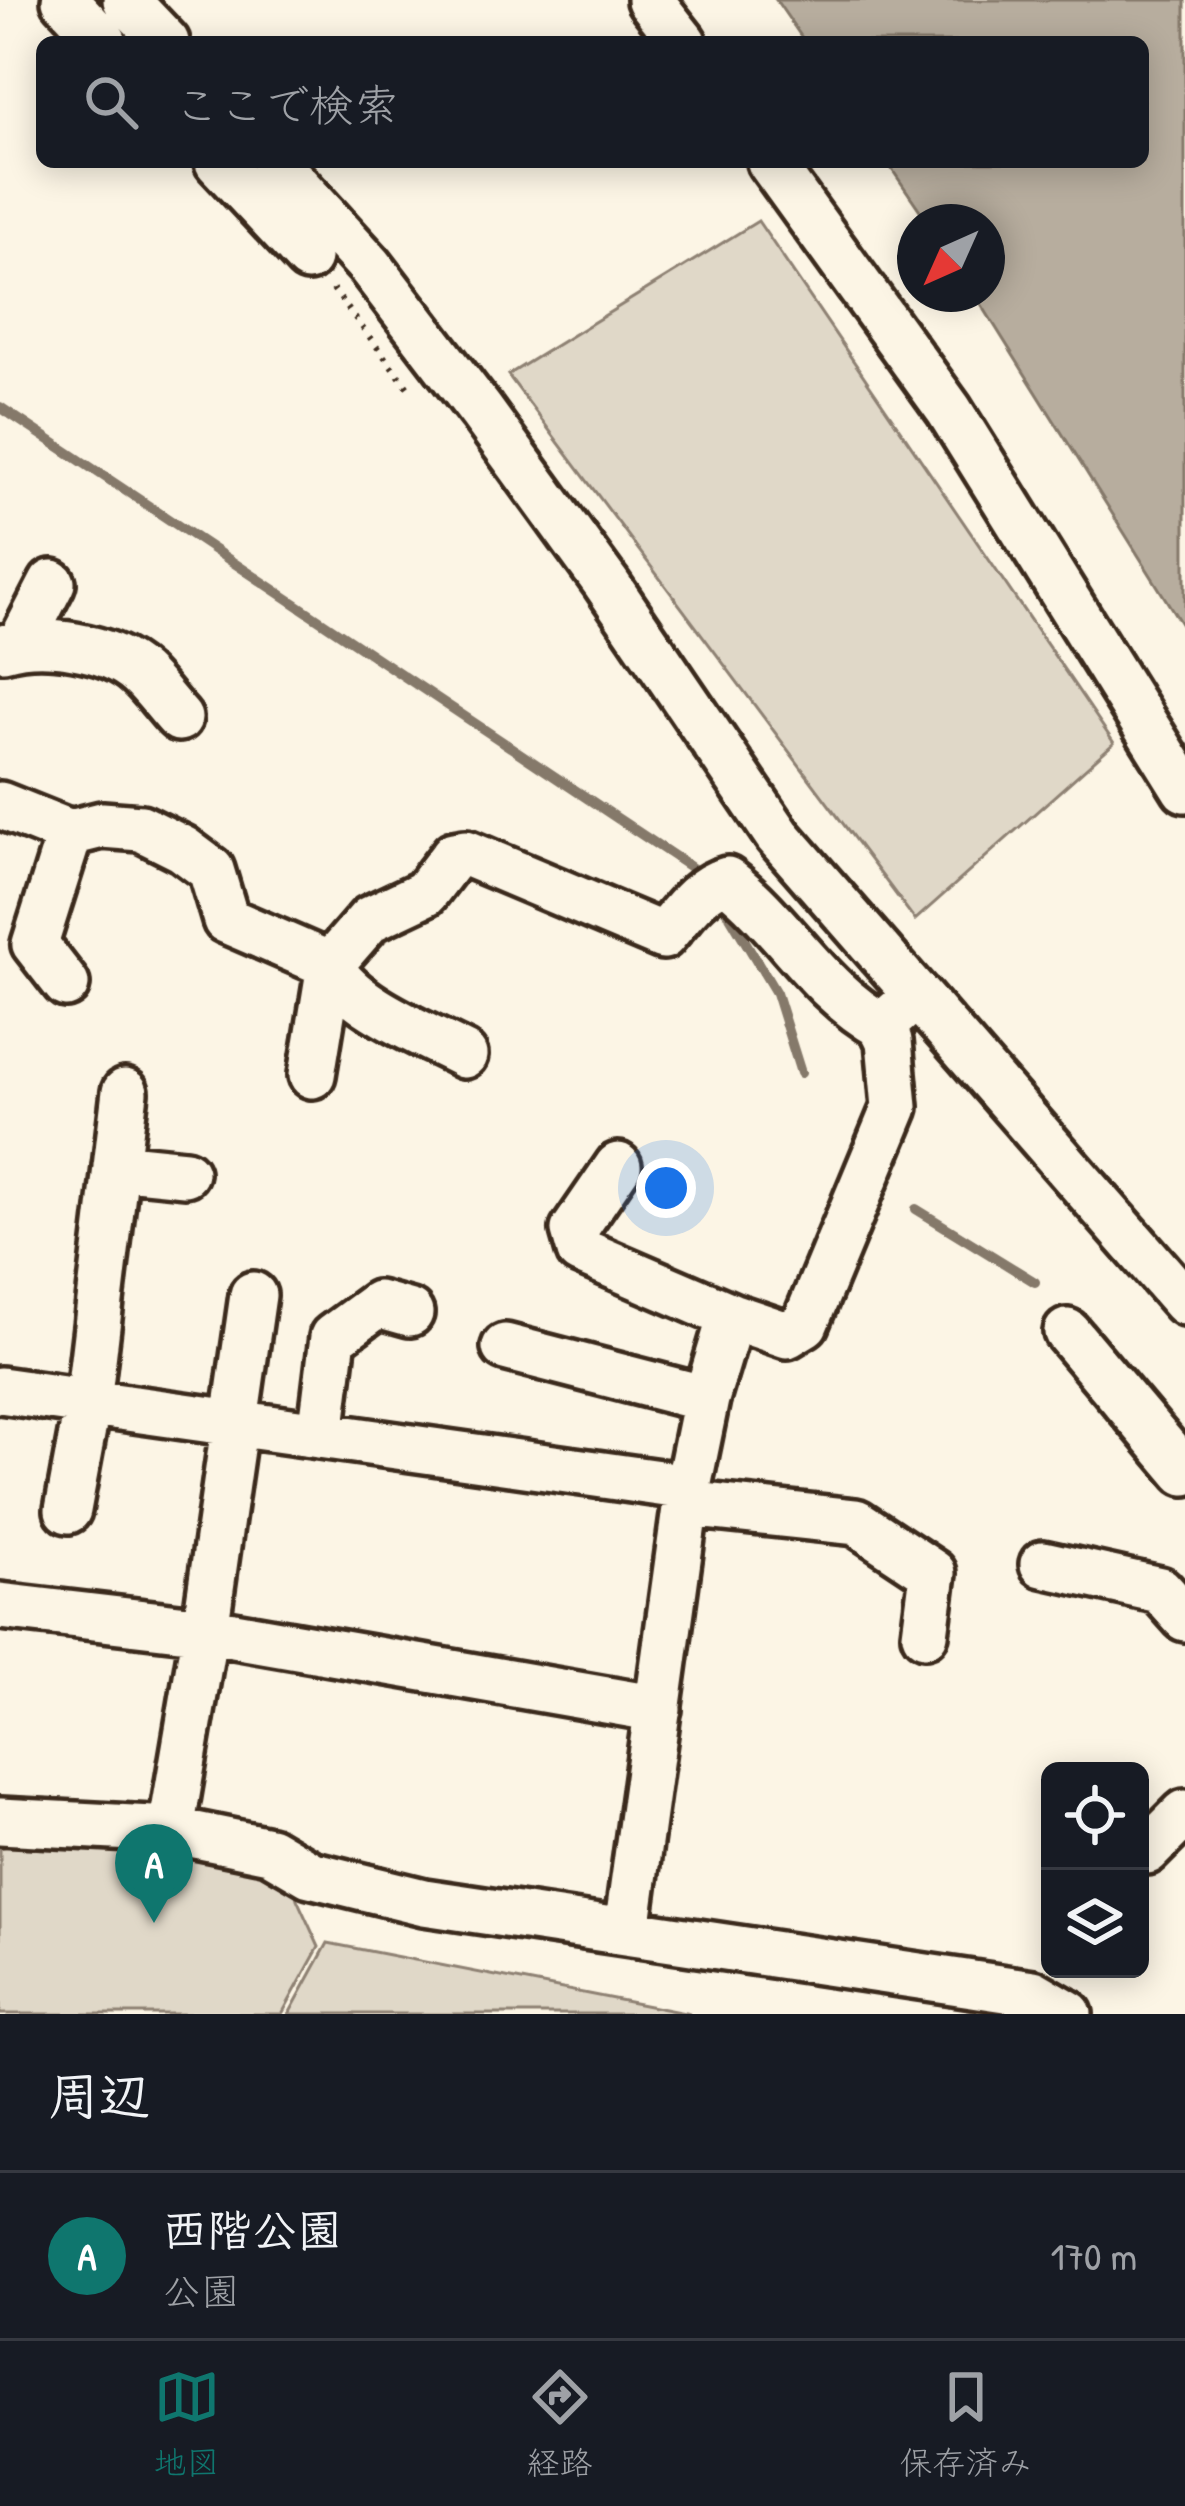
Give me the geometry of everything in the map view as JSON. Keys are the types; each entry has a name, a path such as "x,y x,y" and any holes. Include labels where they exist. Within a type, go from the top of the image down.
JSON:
{"street":[{"path":"65,0 98,36"},
{"path":"126,0 160,36"},
{"path":"650,0 678,36"},
{"path":"224,168 308,258"},
{"path":"280,168 370,266 481,411 606,583 778,836 1185,1302"},
{"path":"774,168 949,410 1185,789"},
{"path":"6,647 52,583"},
{"path":"6,647 76,644 138,671 179,718"},
{"path":"0,806 70,833 102,825 141,827 183,849 211,870 226,920 330,965 339,984 464,1055"},
{"path":"66,985 35,944 70,833"},
{"path":"312,1076 330,965 370,919 424,892 454,855 466,853 663,936 692,902 727,880 825,983 863,1016 882,1025 889,1041 895,1108 805,1324 787,1335 580,1251 574,1230 618,1166"},
{"path":"882,1025 917,995"},
{"path":"68,1510 88,1402 125,1092"},
{"path":"116,1166 185,1173"},
{"path":"171,1830 206,1630 253,1295"},
{"path":"321,1435 333,1337 378,1304 410,1312"},
{"path":"627,1930 687,1496 706,1400 731,1316"},
{"path":"1067,1333 1185,1472"},
{"path":"505,1346 706,1400"},
{"path":"0,1390 321,1435 856,1522 933,1574 925,1634"},
{"path":"1043,1564 1160,1590 1185,1618"},
{"path":"0,1606 206,1630 658,1709"},
{"path":"1149,1850 1185,1813"},
{"path":"0,1821 171,1830 269,1850 310,1874 424,1902 1033,1993 1069,2014"}],"shaded area":[{"path":"776,0 1185,0 1185,630 986,312 1005,312 1005,204 916,204 891,168 1149,168 1149,36 801,36"},
{"path":"758,221 1114,743 915,920 508,375"},
{"path":"23,1842 233,1855 292,1877 319,1947 282,2014 0,2014 0,1848"},
{"path":"328,1943 690,2014 289,2014"}],"waterway":[{"path":"0,407 695,870"},
{"path":"724,906 776,993 801,1073"},
{"path":"916,1209 1035,1282"}],"place":[{"name":"西階公園","path":"154,1923"}]}
